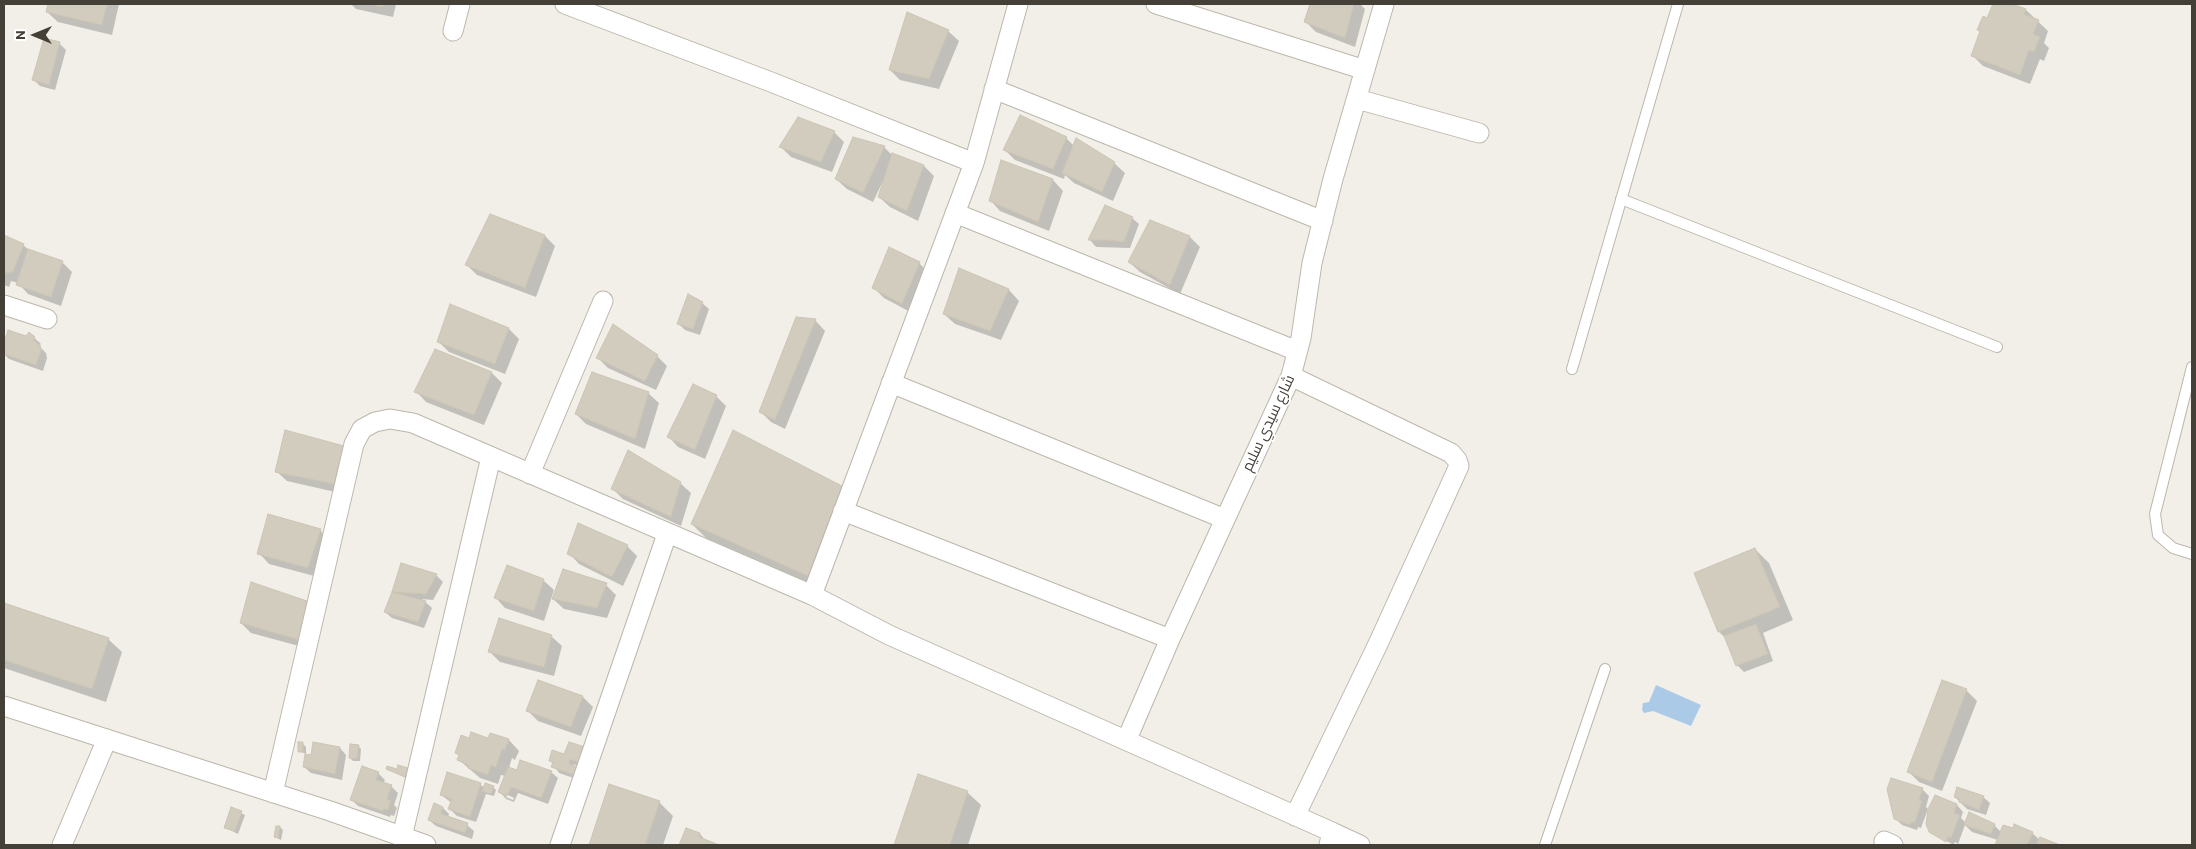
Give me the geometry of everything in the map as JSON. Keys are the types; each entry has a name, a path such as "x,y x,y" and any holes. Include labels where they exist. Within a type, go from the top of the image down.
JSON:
{"street":[{"path":"453,31 460,4"},
{"path":"565,4 762,78 974,162"},
{"path":"812,595 974,162 1018,4"},
{"name":"شارع سيدي سليم","path":"1127,739 1224,519 1291,376 1308,302 1312,263 1384,4"},
{"path":"1162,5 1365,70"},
{"path":"994,89 1323,221"},
{"path":"1357,99 1479,133"},
{"path":"955,213 1298,351"},
{"path":"530,474 603,301"},
{"path":"4,305 47,319"},
{"path":"1291,376 1451,453 1459,466 1378,644 1296,816"},
{"path":"891,383 1224,519"},
{"path":"273,793 354,444 362,429 375,422 390,419 413,423 812,595 888,635 1127,739 1296,816 1330,839 1360,845"},
{"path":"402,837 491,457"},
{"path":"843,511 1170,639"},
{"path":"560,845 667,534"},
{"path":"4,706 273,793 426,845"},
{"path":"62,845 107,739"}],"lane":[{"path":"1572,369 1678,4"},
{"path":"1621,199 1997,347"},
{"path":"2192,367 2155,514 2158,535 2174,548 2192,554"},
{"path":"1545,845 1605,669"}],"water":[{"path":"1656,685 1701,705 1691,726 1653,711 1644,713 1642,710 1643,703 1649,702"}],"building":[{"path":"48,4 107,4 102,25 46,12"},
{"path":"367,4 384,4 383,7"},
{"path":"1310,4 1354,4 1345,38 1304,22"},
{"path":"1993,4 2010,6 2012,4 2026,9 2024,14 2039,20 2033,34 2040,37 2034,52 2029,50 2020,75 1971,56 1980,31 1977,30 1983,16 1987,18"},
{"path":"907,12 949,30 929,79 889,70"},
{"path":"44,38 60,42 49,85 32,80"},
{"path":"1020,115 1067,137 1053,169 1003,150"},
{"path":"798,117 835,131 821,162 779,147"},
{"path":"853,137 885,146 863,193 835,179"},
{"path":"1076,138 1115,162 1102,192 1062,173"},
{"path":"892,153 924,165 907,211 878,197"},
{"path":"1001,160 1053,179 1038,222 989,201"},
{"path":"1105,205 1133,217 1124,242 1088,240"},
{"path":"490,214 545,235 525,288 465,265"},
{"path":"1150,220 1190,236 1170,285 1128,262"},
{"path":"4,235 24,244 13,272 7,273 4,272"},
{"path":"889,247 920,262 902,304 872,288"},
{"path":"28,249 63,261 51,297 16,285"},
{"path":"959,268 1009,289 990,331 943,314"},
{"path":"688,294 703,302 693,329 677,324"},
{"path":"450,304 509,328 495,364 437,342"},
{"path":"796,317 816,319 775,420 759,412"},
{"path":"613,324 658,355 645,381 596,358"},
{"path":"8,330 26,336 29,332 35,337 33,340 40,345 41,351 36,365 4,354 4,343"},
{"path":"435,349 492,372 474,415 414,392"},
{"path":"592,372 649,392 635,439 575,414"},
{"path":"693,384 717,395 695,450 667,437"},
{"path":"285,430 344,446 334,484 275,472"},
{"path":"733,430 842,486 808,576 691,524"},
{"path":"628,450 681,482 671,517 611,489"},
{"path":"268,514 321,529 308,568 257,554"},
{"path":"578,523 628,545 612,577 567,554"},
{"path":"1755,548 1780,607 1718,632 1694,573"},
{"path":"401,563 437,574 426,594 392,592"},
{"path":"507,565 544,579 534,611 494,598"},
{"path":"563,569 607,583 597,608 552,599"},
{"path":"251,582 307,601 300,640 240,623"},
{"path":"392,592 426,601 418,622 384,612"},
{"path":"4,603 109,638 92,689 4,660"},
{"path":"499,618 552,635 544,667 488,652"},
{"path":"1756,624 1768,654 1736,666 1724,636"},
{"path":"538,680 583,696 571,727 526,711"},
{"path":"1942,680 1967,689 1932,782 1907,772"},
{"path":"471,732 488,738 490,733 509,739 505,750 502,749 496,767 491,765 488,775 468,768 469,765 457,760 459,755 455,753 461,735 469,738"},
{"path":"298,742 303,742 303,752 298,752"},
{"path":"313,742 340,747 335,774 303,767 305,754 311,755"},
{"path":"569,742 585,747 580,763 570,759 569,764 578,767 575,775 551,767 553,762 549,761 552,750 564,754"},
{"path":"350,744 359,745 357,759 349,758"},
{"path":"520,760 552,771 541,798 511,787 507,796 498,792 508,767 517,770"},
{"path":"398,765 408,768 405,777 386,769 387,766 397,769"},
{"path":"362,766 379,772 376,780 392,785 387,799 391,801 388,810 384,809 383,811 350,800"},
{"path":"447,772 481,783 470,817 448,809 452,799 440,795"},
{"path":"918,774 968,791 950,845 894,845"},
{"path":"1891,778 1923,788 1919,800 1922,801 1915,822 1911,822 1910,825 1894,819 1887,789"},
{"path":"485,783 494,786 491,794 482,791"},
{"path":"609,784 660,801 645,845 589,845"},
{"path":"1957,787 1984,796 1979,810 1959,802 1960,799 1954,797"},
{"path":"1935,795 1957,804 1954,813 1960,815 1951,838 1948,836 1946,842 1929,832 1926,824 1928,809"},
{"path":"434,803 443,807 441,814 468,823 465,833 428,820"},
{"path":"231,807 242,811 235,831 224,828"},
{"path":"1969,812 1995,824 1991,834 1964,825"},
{"path":"2014,824 2033,832 2027,845 1995,845 2003,825 2013,828"},
{"path":"276,826 280,826 278,838 274,837"},
{"path":"686,828 700,833 699,837 719,845 679,845"},
{"path":"2040,837 2060,845 2036,845"}]}
